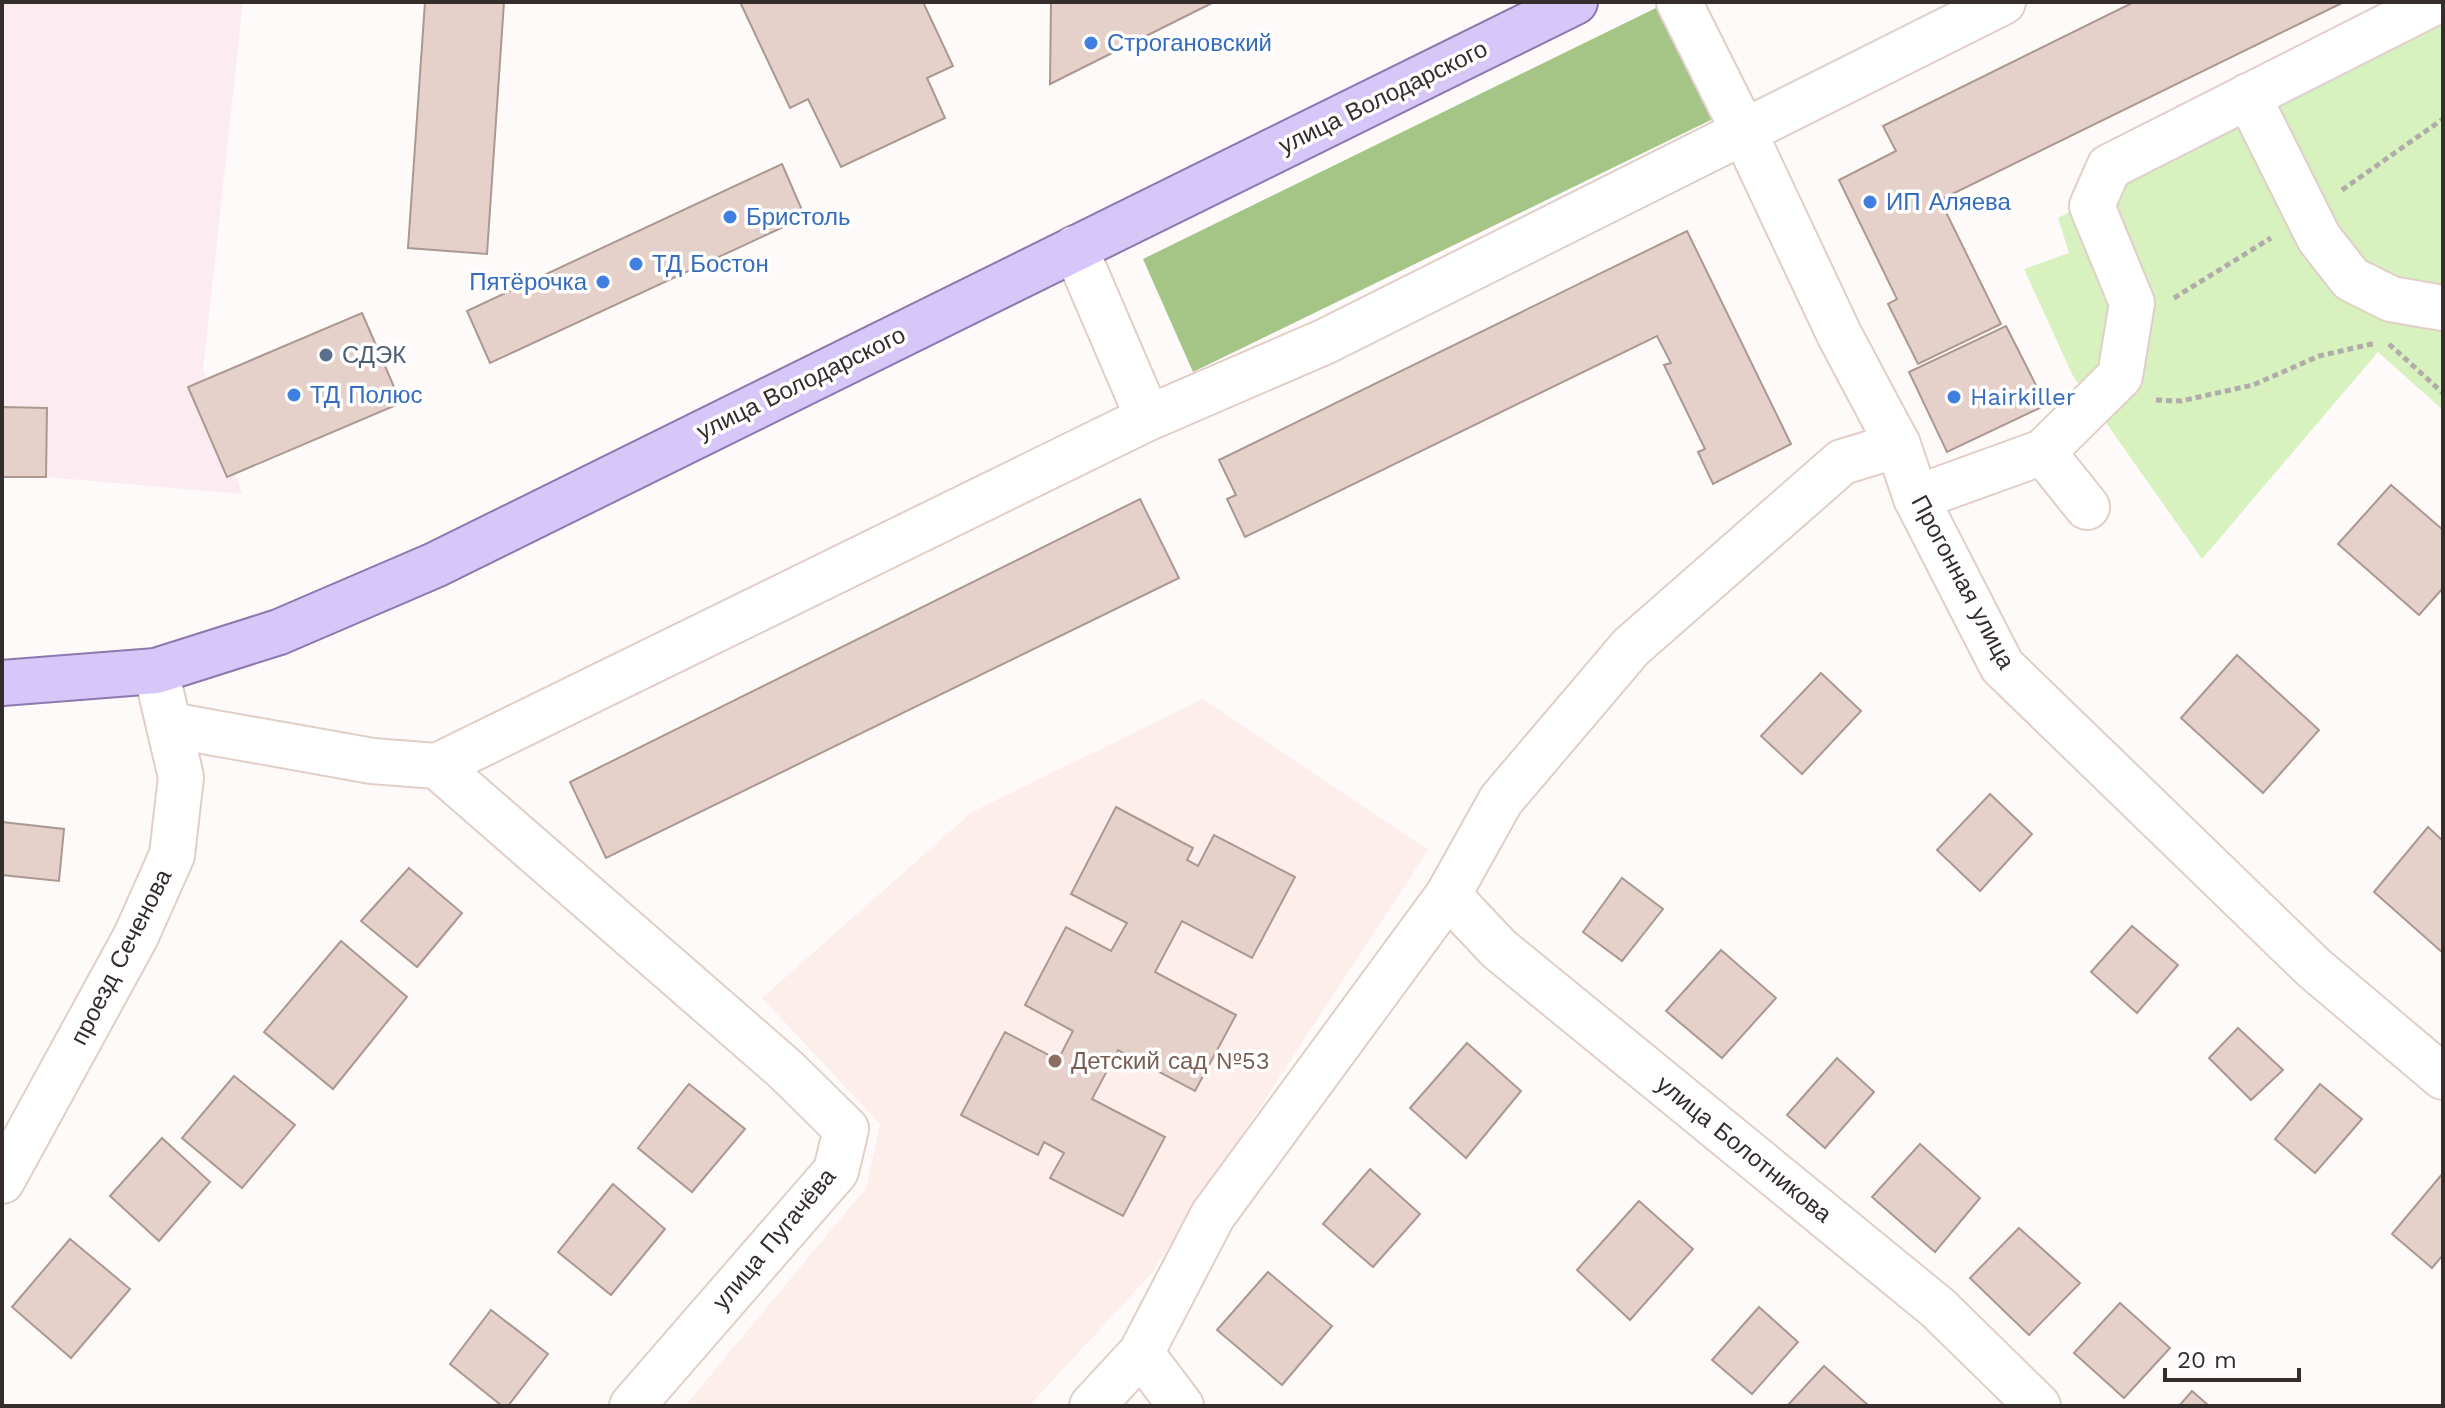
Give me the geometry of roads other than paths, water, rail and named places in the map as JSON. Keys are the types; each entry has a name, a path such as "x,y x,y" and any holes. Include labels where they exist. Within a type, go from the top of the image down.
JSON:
{"main road":[{"name":"улица Володарского","path":"2,683 156,671 279,632 435,565 1575,2"}],"street":[{"name":"Прогонная улица","path":"1679,2 1839,334 1898,445 1916,498 2002,666 2314,968 2443,1077"},
{"path":"170,725 372,761 437,766 1148,418 1324,342 2003,2"},
{"path":"1916,498 2043,452 2120,376 2132,303 2092,206 2109,167 2435,2"},
{"path":"2248,96 2319,238 2351,279 2391,299 2443,308"},
{"path":"1075,248 1148,418"},
{"path":"1092,1406 1141,1353 1213,1215 1448,895 1501,800 1631,647 1842,462 1898,445"},
{"path":"2043,452 2087,507"},
{"name":"проезд Сеченова","path":"2,1181 136,936 172,855 181,777 156,671"},
{"name":"улица Пугачёва","path":"437,766 785,1069 846,1129 836,1171 632,1406"},
{"name":"улица Болотникова","path":"1448,895 1499,949 1938,1308 2038,1406"},
{"path":"1141,1353 1181,1406"}],"place":[{"name":"Строгановский","path":"1091,43"},
{"name":"ИП Аляева","path":"1870,202"},
{"name":"Бристоль","path":"730,217"},
{"name":"ТД Бостон","path":"636,264"},
{"name":"Пятёрочка","path":"603,282"},
{"name":"СДЭК","path":"326,355"},
{"name":"ТД Полюс","path":"294,395"},
{"name":"Hairkiller","path":"1954,397"},
{"name":"Детский сад №53","path":"1055,1061"}]}
